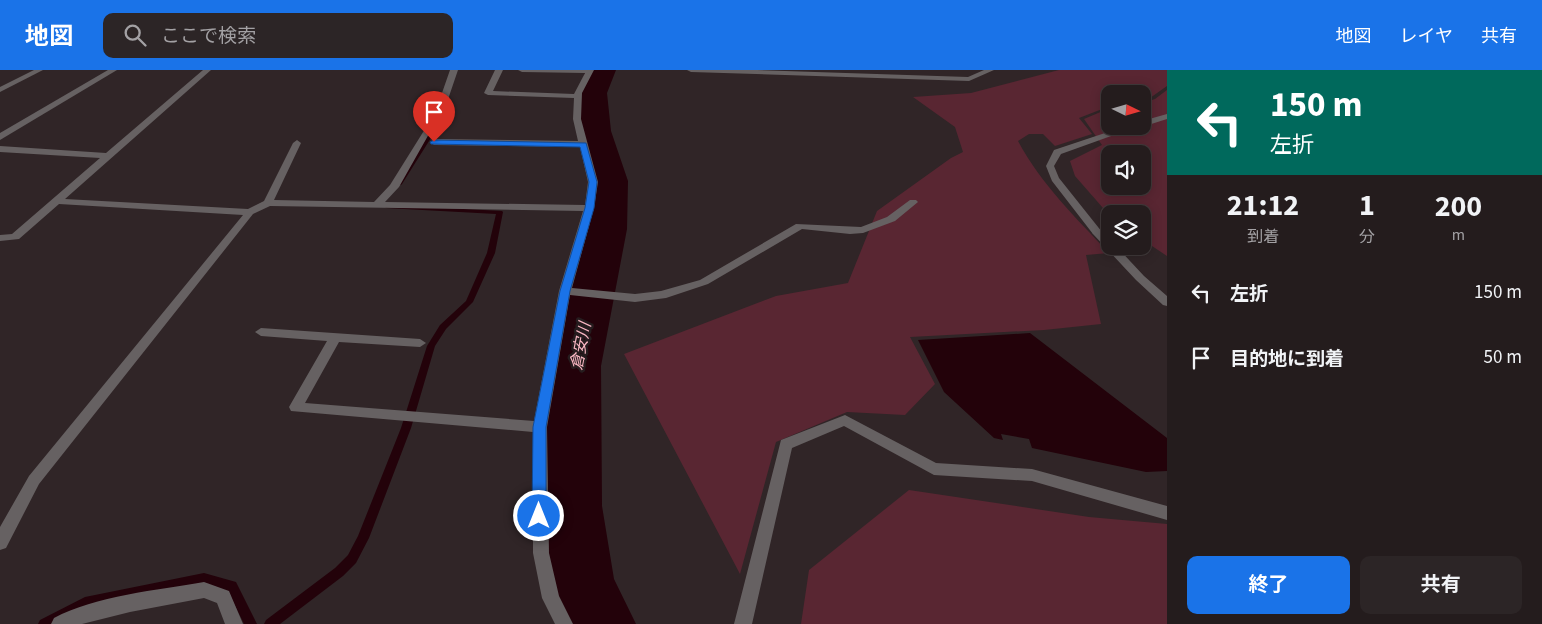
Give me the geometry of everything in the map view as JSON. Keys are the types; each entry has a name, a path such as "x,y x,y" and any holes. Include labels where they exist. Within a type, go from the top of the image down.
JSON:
{"street":[{"path":"0,90 39,70"},
{"path":"0,137 113,70"},
{"path":"0,238 15,238 207,70"},
{"path":"381,204 394,187 434,116 439,114 454,70"},
{"path":"499,70 488,93 578,96"},
{"path":"522,70 590,71 578,96 577,119 593,182 589,208 540,427 541,553 551,598 564,624"},
{"path":"691,70 970,79 990,70"},
{"path":"1151,121 1167,116"},
{"path":"1101,236 1055,179 1050,166 1057,152 1108,135"},
{"path":"434,142 583,144"},
{"path":"268,203 297,143"},
{"path":"0,149 109,156"},
{"path":"56,201 250,212"},
{"path":"570,291 635,298 662,295 704,282 800,226 850,231 863,230 891,219 913,202"},
{"path":"0,543 34,480 250,212 268,203 589,208"},
{"path":"1118,255 1140,278 1167,302"},
{"path":"262,332 420,343"},
{"path":"335,338 296,407 540,427"},
{"path":"743,624 786,444 845,420 934,468 1032,475 1167,512"},
{"path":"60,624 71,618 130,603 204,590 224,597 234,624"}],"shaded area":[{"path":"598,70 612,70 602,95 599,125 615,170 617,205 596,205 589,148 581,119 584,92"},
{"path":"1059,70 1167,70 1167,86 1151,97 1151,85 1101,85 1101,109 1079,118 1092,134 1055,146 1043,134 1029,134 1018,141 1048,186 1101,245 1101,254 1086,255 1101,324 1044,330 910,337 935,384 905,415 847,412 776,442 740,574 624,354 776,296 848,283 877,211 951,158 963,152 955,127 913,97 971,93"},
{"path":"1167,90 1167,256 1151,245 1151,205 1101,206 1075,176 1070,161 1101,146 1101,195 1151,195 1151,145 1102,145 1084,119 1101,112 1101,135 1151,135 1151,100"},
{"path":"1030,333 1167,438 1167,471 1146,472 1032,448 1029,439 1001,434 1003,440 994,438 944,392 918,340"},
{"path":"909,490 1089,517 1167,524 1167,624 801,624 809,570"}],"waterway":[{"name":"倉安川","path":"599,624 580,587 570,506 575,366 606,229 609,181 594,131 592,93 601,70"},
{"path":"399,184 443,114 447,98"},
{"path":"270,624 339,572 352,559 363,538 406,428 431,346 443,327 469,302 491,253 500,212 388,207"},
{"path":"44,624 85,603 204,579 232,586 251,624"}],"route":[{"path":"434,142 583,144 593,182 589,208 565,291 550,363 540,427 539,516"}]}
